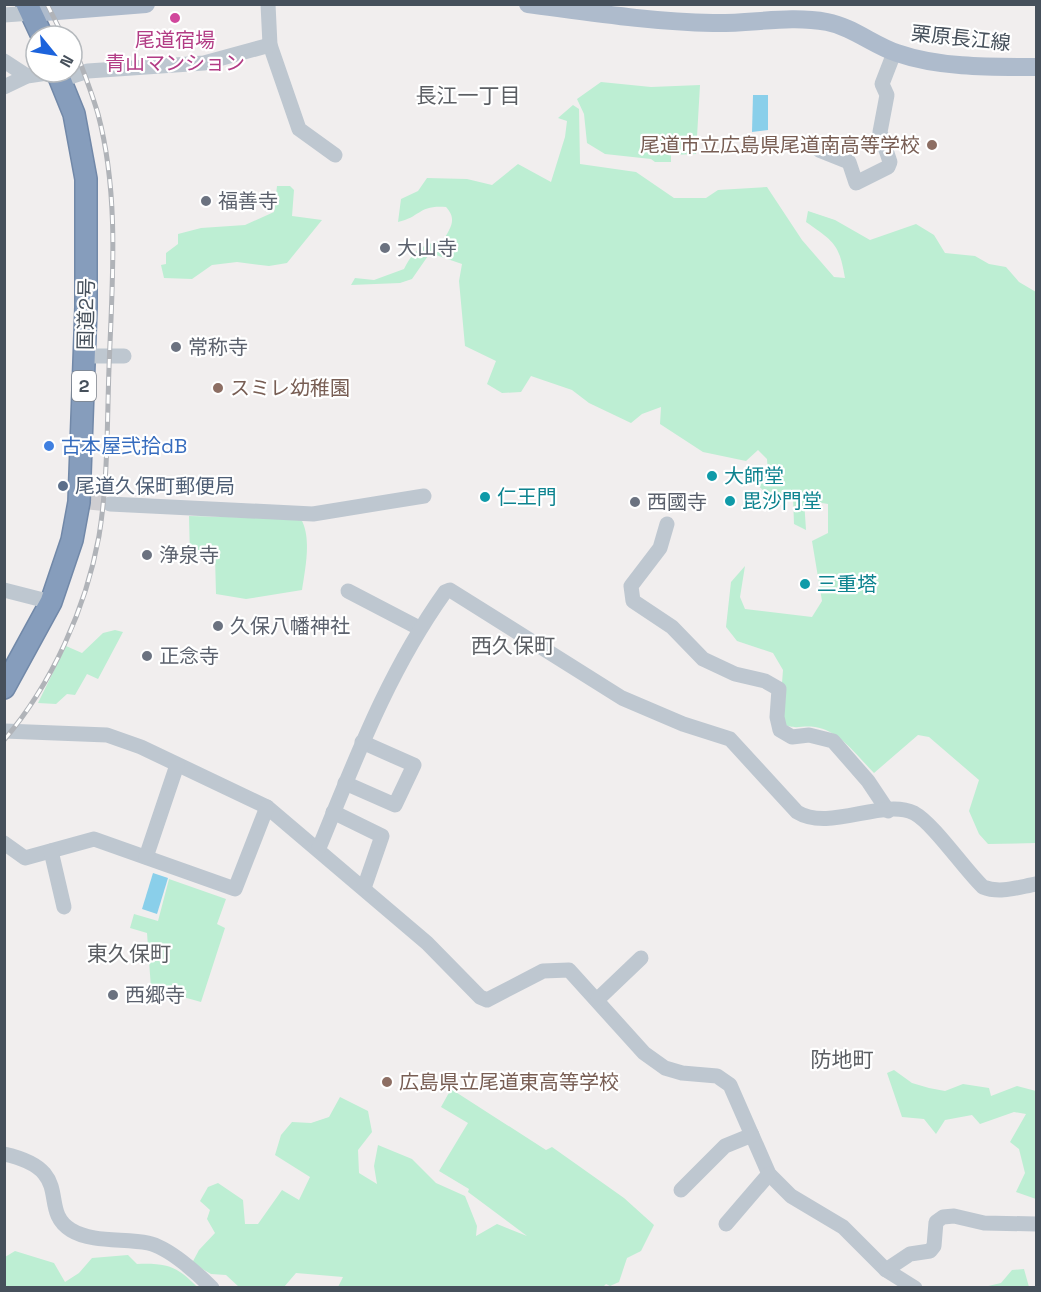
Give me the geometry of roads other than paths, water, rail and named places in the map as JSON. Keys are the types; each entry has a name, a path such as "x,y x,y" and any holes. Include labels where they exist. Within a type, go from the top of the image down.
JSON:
{"highway":[{"path":"29,9 36,24"},
{"name":"国道2号","path":"4,688 51,602 84,502 86,179 74,114 61,84"}],"main road":[{"path":"29,9 146,4"},
{"name":"栗原長江線","path":"528,4 691,23 723,24 769,19 826,22 842,26 894,52 944,63 1036,67"}],"street":[{"path":"268,4 270,45 299,129 335,155"},
{"path":"4,15 29,9"},
{"path":"84,72 204,63 270,45"},
{"path":"819,150 849,162 856,183 888,167 890,162 880,132 887,95 882,84 894,52"},
{"path":"4,61 24,74"},
{"path":"4,87 24,77"},
{"path":"84,356 124,356"},
{"path":"110,504 313,514 424,496"},
{"path":"667,524 660,548 631,586 633,601 672,627 703,660 735,674 765,681 779,689 777,717 780,730 792,737 809,735 833,741 868,781 888,811"},
{"path":"4,590 51,602"},
{"path":"319,848 380,700 419,628 445,592 454,590 622,698 683,724 730,739 797,812 805,817 818,818 903,810 921,818 983,887 991,890 1006,890 1036,884"},
{"path":"348,591 419,628"},
{"path":"4,731 107,735 141,747 267,807 319,848 427,943 480,998 487,1000 543,971 568,969 598,999 644,1053 665,1068 682,1073 717,1076 730,1085 769,1174 791,1196 843,1227 886,1270 914,1287"},
{"path":"345,783 395,805 414,765 362,742"},
{"path":"146,857 177,765"},
{"path":"4,843 25,858 94,839 235,889 267,807"},
{"path":"333,812 382,836 364,888"},
{"path":"51,851 64,907"},
{"path":"598,999 641,958"},
{"path":"681,1190 725,1146 752,1135"},
{"path":"4,1154 26,1159 37,1165 48,1176 61,1222 72,1231 156,1246 196,1273 212,1287"},
{"path":"726,1224 769,1174"},
{"path":"886,1270 910,1254 930,1251 934,1246 936,1222 943,1217 954,1216 984,1223 1036,1224"}],"water":[{"path":"753,95 768,95 768,130 752,132"},
{"path":"153,873 168,878 157,914 142,909"}],"tunnel":[{"path":"89,502 110,504"}],"railway":[{"path":"47,4 57,24"},
{"path":"4,740 37,695 65,644 85,590 99,536 107,452 113,273 112,209 105,145 98,114 84,73"}],"place":[{"name":"尾道宿場 青山マンション","path":"175,18"},
{"name":"尾道市立広島県尾道南高等学校","path":"932,145"},
{"name":"福善寺","path":"206,201"},
{"name":"大山寺","path":"385,248"},
{"name":"常称寺","path":"176,347"},
{"name":"スミレ幼稚園","path":"218,388"},
{"name":"古本屋弐拾dB","path":"49,446"},
{"name":"大師堂","path":"712,476"},
{"name":"尾道久保町郵便局","path":"63,486"},
{"name":"仁王門","path":"485,497"},
{"name":"毘沙門堂","path":"730,501"},
{"name":"西國寺","path":"635,502"},
{"name":"浄泉寺","path":"147,555"},
{"name":"三重塔","path":"805,584"},
{"name":"久保八幡神社","path":"218,626"},
{"name":"正念寺","path":"147,656"},
{"name":"西郷寺","path":"113,995"},
{"name":"広島県立尾道東高等学校","path":"387,1082"}],"district":[{"name":"長江一丁目","path":"468,96"},
{"name":"西久保町","path":"513,646"},
{"name":"東久保町","path":"129,954"},
{"name":"防地町","path":"842,1060"}]}
